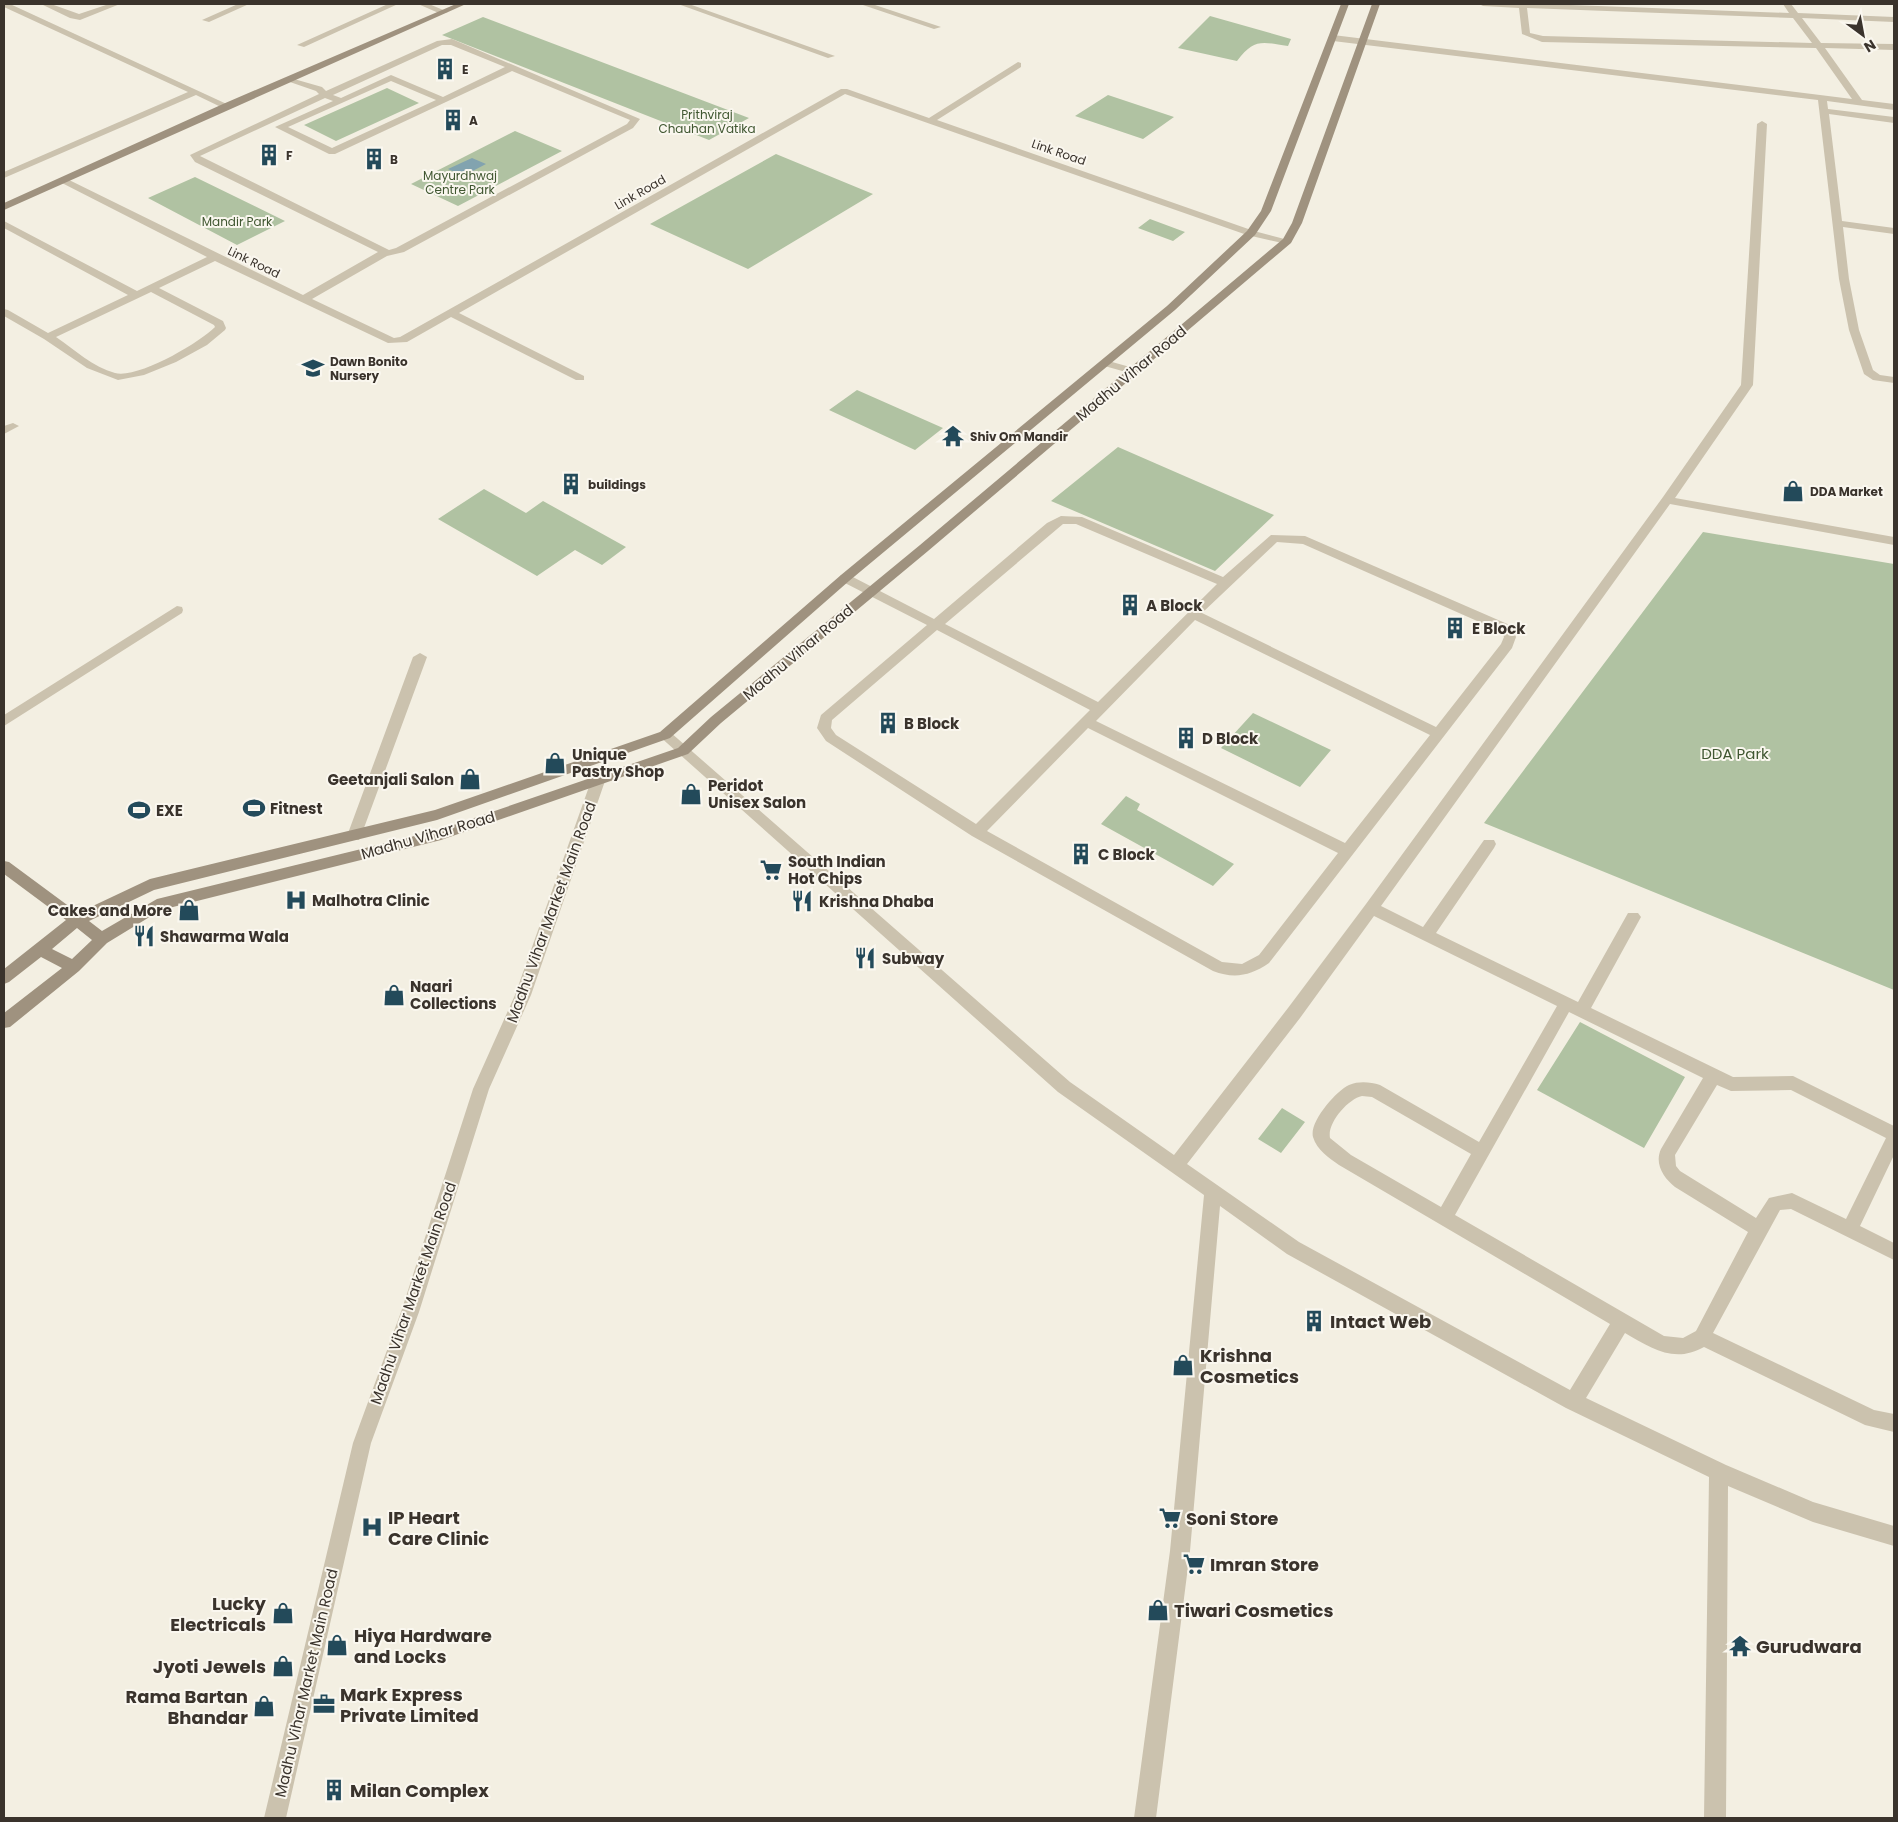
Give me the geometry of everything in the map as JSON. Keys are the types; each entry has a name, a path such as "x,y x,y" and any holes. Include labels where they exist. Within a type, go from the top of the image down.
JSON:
{"street":[{"path":"4,4 226,106"},
{"path":"49,4 73,16 80,17 116,4"},
{"path":"206,20 245,4"},
{"path":"301,45 394,4"},
{"path":"422,4 444,12"},
{"path":"4,207 226,106 462,4"},
{"path":"682,4 831,56"},
{"path":"864,4 937,27"},
{"path":"892,4 946,22"},
{"name":"Madhu Vihar Road","path":"4,978 77,920 150,885 437,815 665,735 845,578 1171,308 1251,232 1266,211 1346,4"},
{"name":"Madhu Vihar Road","path":"4,1022 74,967 102,939 157,905 441,834 683,751 716,720 1287,242 1297,223 1364,42 1376,4"},
{"path":"1483,4 1894,19"},
{"path":"1787,4 1794,16 1843,77 1860,102"},
{"path":"1523,5 1526,34 1534,38 1894,47"},
{"path":"1333,38 1894,107"},
{"path":"302,300 384,253 400,250 635,122 634,117 446,41 195,155 198,160 384,253"},
{"path":"930,121 1018,65"},
{"path":"443,100 391,78 280,128 332,152 443,100 513,67"},
{"path":"290,79 319,89 325,95 341,101"},
{"name":"Link Road","path":"63,180 302,300 392,341 403,340 451,314 844,91 1251,232 1287,242"},
{"path":"4,175 196,92"},
{"path":"1822,98 1844,279 1850,313 1868,372 1876,378 1894,380"},
{"path":"1824,111 1894,120"},
{"path":"1176,1165 1288,1021 1371,908 1668,500 1747,385 1762,124"},
{"path":"4,224 137,295"},
{"path":"1838,224 1894,231"},
{"path":"48,336 215,257"},
{"path":"4,312 48,336 97,369 119,377 178,357 216,335 221,328 219,323 151,288"},
{"path":"451,314 580,378"},
{"path":"1105,363 1133,371"},
{"path":"1668,500 1894,541"},
{"path":"977,832 1225,583 1266,544 1275,538 1305,540 1507,629 1510,637 1507,645 1264,959 1252,967 1235,972 1218,966 977,832 831,738 824,728 826,718 935,624 1052,526 1070,518 1225,583"},
{"path":"845,578 1100,709"},
{"path":"4,721 177,610"},
{"path":"1195,615 1439,734"},
{"path":"354,836 420,657"},
{"path":"1087,722 1348,851"},
{"path":"665,735 1064,1087 1293,1248 1573,1402 1719,1472 1813,1512 1894,1536"},
{"name":"Madhu Vihar Market Main Road","path":"275,1818 327,1587 362,1443 410,1312 482,1089 523,996 598,781"},
{"path":"1426,935 1489,844"},
{"path":"4,866 102,939"},
{"path":"1371,908 1731,1084 1793,1083 1894,1136 1850,1229"},
{"path":"1444,1218 1482,1152 1573,1007 1633,917"},
{"path":"40,950 74,967"},
{"path":"1713,1076 1667,1154 1666,1163 1672,1174 1681,1182 1759,1229"},
{"path":"1482,1152 1374,1090 1357,1089 1346,1095 1323,1123 1320,1134 1324,1142 1345,1160 1660,1344 1678,1347 1693,1345 1702,1338 1759,1229 1775,1203 1792,1201 1894,1252"},
{"path":"1145,1818 1180,1550 1213,1191"},
{"path":"1573,1402 1622,1321"},
{"path":"1702,1338 1872,1419 1894,1423"},
{"path":"1716,1818 1719,1472"}],"green space":[{"path":"1210,16 1291,39 1288,46 1265,43 1254,45 1248,48 1237,61 1178,48"},
{"name":"Prithviraj Chauhan Vatika","path":"483,17 749,118 709,140 442,35"},
{"path":"387,88 419,103 336,141 304,125"},
{"path":"1108,95 1174,117 1143,139 1075,116"},
{"name":"Mayurdhwaj Centre Park","path":"515,131 562,151 458,206 411,184"},
{"path":"776,154 873,194 748,269 650,224"},
{"name":"Mandir Park","path":"195,177 285,221 237,245 148,198"},
{"path":"1150,219 1185,232 1173,241 1138,228"},
{"path":"857,390 943,428 915,450 829,410"},
{"path":"1118,447 1274,515 1215,571 1051,501"},
{"path":"484,489 526,513 543,501 626,547 602,565 575,550 537,576 438,519"},
{"name":"DDA Park","path":"1703,532 1894,564 1894,990 1484,823"},
{"path":"1253,713 1331,750 1300,787 1221,748"},
{"path":"1126,796 1140,804 1137,810 1234,864 1213,886 1101,824"},
{"path":"1580,1022 1685,1077 1644,1148 1537,1090"},
{"path":"1282,1108 1305,1122 1281,1153 1258,1139"}],"water":[{"path":"472,158 486,164 463,176 448,169"}],"place":[{"name":"E","path":"445,69"},
{"name":"A","path":"453,120"},
{"name":"F","path":"269,155"},
{"name":"B","path":"374,159"},
{"name":"Dawn Bonito Nursery","path":"313,368"},
{"name":"Shiv Om Mandir","path":"953,436"},
{"name":"buildings","path":"571,484"},
{"name":"DDA Market","path":"1793,491"},
{"name":"A Block","path":"1130,605"},
{"name":"E Block","path":"1455,628"},
{"name":"B Block","path":"888,723"},
{"name":"D Block","path":"1186,738"},
{"name":"Unique Pastry Shop","path":"555,763"},
{"name":"Geetanjali Salon","path":"470,779"},
{"name":"Peridot Unisex Salon","path":"691,794"},
{"name":"Fitnest","path":"254,808"},
{"name":"EXE","path":"139,810"},
{"name":"C Block","path":"1081,854"},
{"name":"South Indian Hot Chips","path":"771,870"},
{"name":"Malhotra Clinic","path":"296,900"},
{"name":"Krishna Dhaba","path":"802,901"},
{"name":"Cakes and More","path":"189,910"},
{"name":"Shawarma Wala","path":"144,936"},
{"name":"Subway","path":"865,958"},
{"name":"Naari Collections","path":"394,995"},
{"name":"Intact Web","path":"1314,1321"},
{"name":"Krishna Cosmetics","path":"1183,1365"},
{"name":"Soni Store","path":"1170,1518"},
{"name":"IP Heart Care Clinic","path":"372,1527"},
{"name":"Imran Store","path":"1194,1564"},
{"name":"Tiwari Cosmetics","path":"1158,1610"},
{"name":"Lucky Electricals","path":"283,1613"},
{"name":"Hiya Hardware and Locks","path":"337,1645"},
{"name":"Gurudwara","path":"1740,1646"},
{"name":"Jyoti Jewels","path":"283,1666"},
{"name":"Mark Express Private Limited","path":"324,1704"},
{"name":"Rama Bartan Bhandar","path":"264,1706"},
{"name":"Milan Complex","path":"334,1790"}]}
